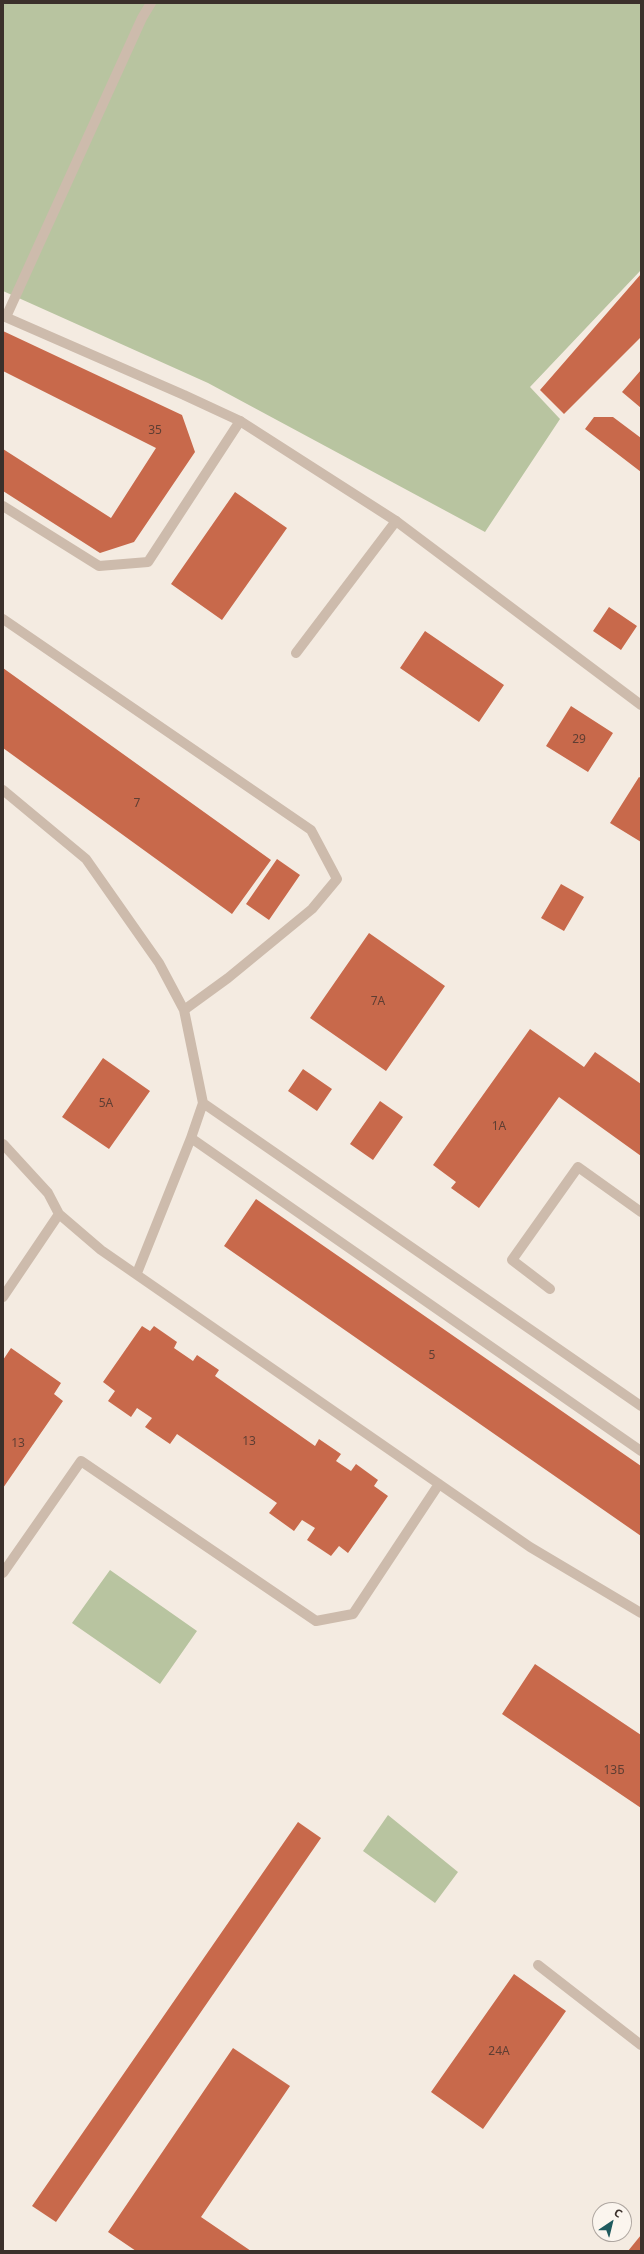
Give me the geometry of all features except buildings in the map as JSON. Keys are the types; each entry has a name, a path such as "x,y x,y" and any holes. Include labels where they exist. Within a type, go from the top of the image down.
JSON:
{"street":[{"path":"151,3 142,18 4,316 184,395 240,422 396,521 641,705"},
{"path":"3,506 99,566 148,562 240,422"},
{"path":"296,653 396,521"},
{"path":"3,619 311,830 337,879 312,909 228,978 184,1010"},
{"path":"3,790 86,859 159,963 184,1010 203,1103 191,1138 137,1274"},
{"path":"203,1103 641,1406"},
{"path":"191,1138 641,1451"},
{"path":"3,1144 48,1193 59,1214 101,1250 530,1547 641,1613"},
{"path":"550,1289 512,1260 578,1167 641,1212"},
{"path":"3,1297 59,1214"},
{"path":"3,1573 81,1461 316,1621 353,1614 439,1484"},
{"path":"538,1964 641,2045"}],"green space":[{"path":"3,3 641,3 641,270 530,387 560,419 485,532 208,383 3,291"},
{"path":"110,1570 197,1631 160,1684 72,1623"},
{"path":"388,1815 458,1872 435,1903 363,1851"}]}
